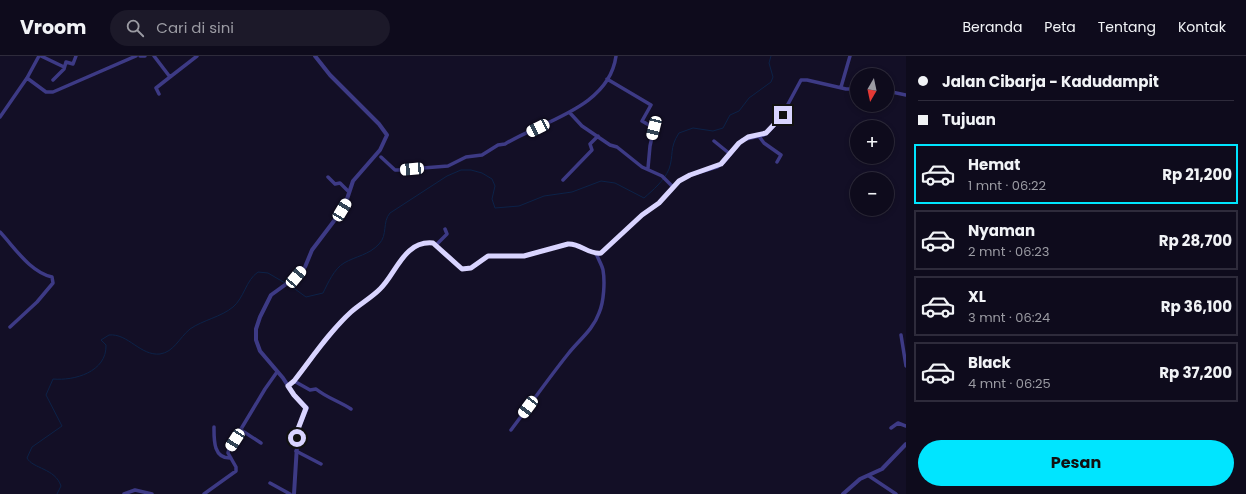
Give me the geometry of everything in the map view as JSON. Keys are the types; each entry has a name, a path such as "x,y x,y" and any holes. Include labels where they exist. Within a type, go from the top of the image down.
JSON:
{"street":[{"path":"0,117 40,56 64,68"},
{"path":"53,80 64,68 66,62 73,64 76,56"},
{"path":"27,78 46,92 53,92 136,56"},
{"path":"140,56 145,56"},
{"path":"154,56 170,77"},
{"path":"159,94 156,88 197,56"},
{"path":"294,494 298,429 306,408 294,395 258,347 256,334 260,317 271,295 296,277 304,267 312,250 340,212 353,180 380,150 387,135 379,124 330,75 315,56"},
{"path":"381,157 395,170 398,170 448,166 466,157 482,155 498,145 505,144 581,106 602,87 607,79 616,56"},
{"path":"841,87 850,56"},
{"path":"607,79 651,105 642,121 654,128 650,146 648,168"},
{"path":"288,386 294,381 347,316 382,288 401,259 410,250 431,242 436,245 458,268 462,269 471,268 488,256 524,256 572,243 596,253 601,253 642,215 659,203 673,187 686,177 721,164 742,140 766,133 780,119 801,80 850,90"},
{"path":"894,92 906,95"},
{"path":"570,112 582,126 636,160 642,167 648,168 662,176 673,187"},
{"path":"758,135 764,143 781,155 777,162"},
{"path":"563,180 592,150 590,144 598,136"},
{"path":"714,141 730,154"},
{"path":"328,178 335,184 340,183 349,192"},
{"path":"436,245 446,234 445,228"},
{"path":"0,232 41,274 53,279 53,283 38,302 10,327"},
{"path":"511,430 569,353 588,332 600,311 603,268 599,265 596,253"},
{"path":"901,335 906,366"},
{"path":"204,494 236,471 236,467 228,453 229,449 277,372"},
{"path":"294,381 310,390 316,389 327,398 335,399 351,409"},
{"path":"891,428 898,423 906,426"},
{"path":"214,427 214,444 222,456 231,458"},
{"path":"241,430 261,443"},
{"path":"843,494 860,479 885,467 906,444"},
{"path":"296,451 321,464"},
{"path":"869,476 896,494"},
{"path":"270,483 290,494"},
{"path":"124,494 135,490 152,494"}],"waterway":[{"path":"288,284 306,297 323,293 332,276 340,266 371,251 379,244 382,240 386,220 390,213 447,176 461,170 471,170 482,173 492,179 495,186 492,199 495,208 519,206 544,196 572,192 601,181 615,183 644,198 658,185 667,173 674,143 679,133 693,128 713,131 723,128 730,115 739,111 749,98 771,82 773,77 769,63 771,56"},
{"path":"57,494 61,486 58,480 49,472 30,462 27,458 32,447 62,426 46,395 53,379 79,376 88,373 95,368 101,362 105,354 106,345 101,340 109,335 122,337 146,352 153,354 160,354 169,351 190,329 233,307 240,299 254,275 258,272 268,273 285,283"}],"route":[{"path":"297,438 298,429 305,415 306,408 288,386 294,381 314,354 351,313 382,288 396,265 410,250 431,242 436,245 458,268 462,269 471,268 488,256 524,256 534,254 560,244 572,243 599,254 617,240 642,215 659,203 679,181 690,175 713,169 721,164 744,139 766,133 776,125 783,115"}]}
